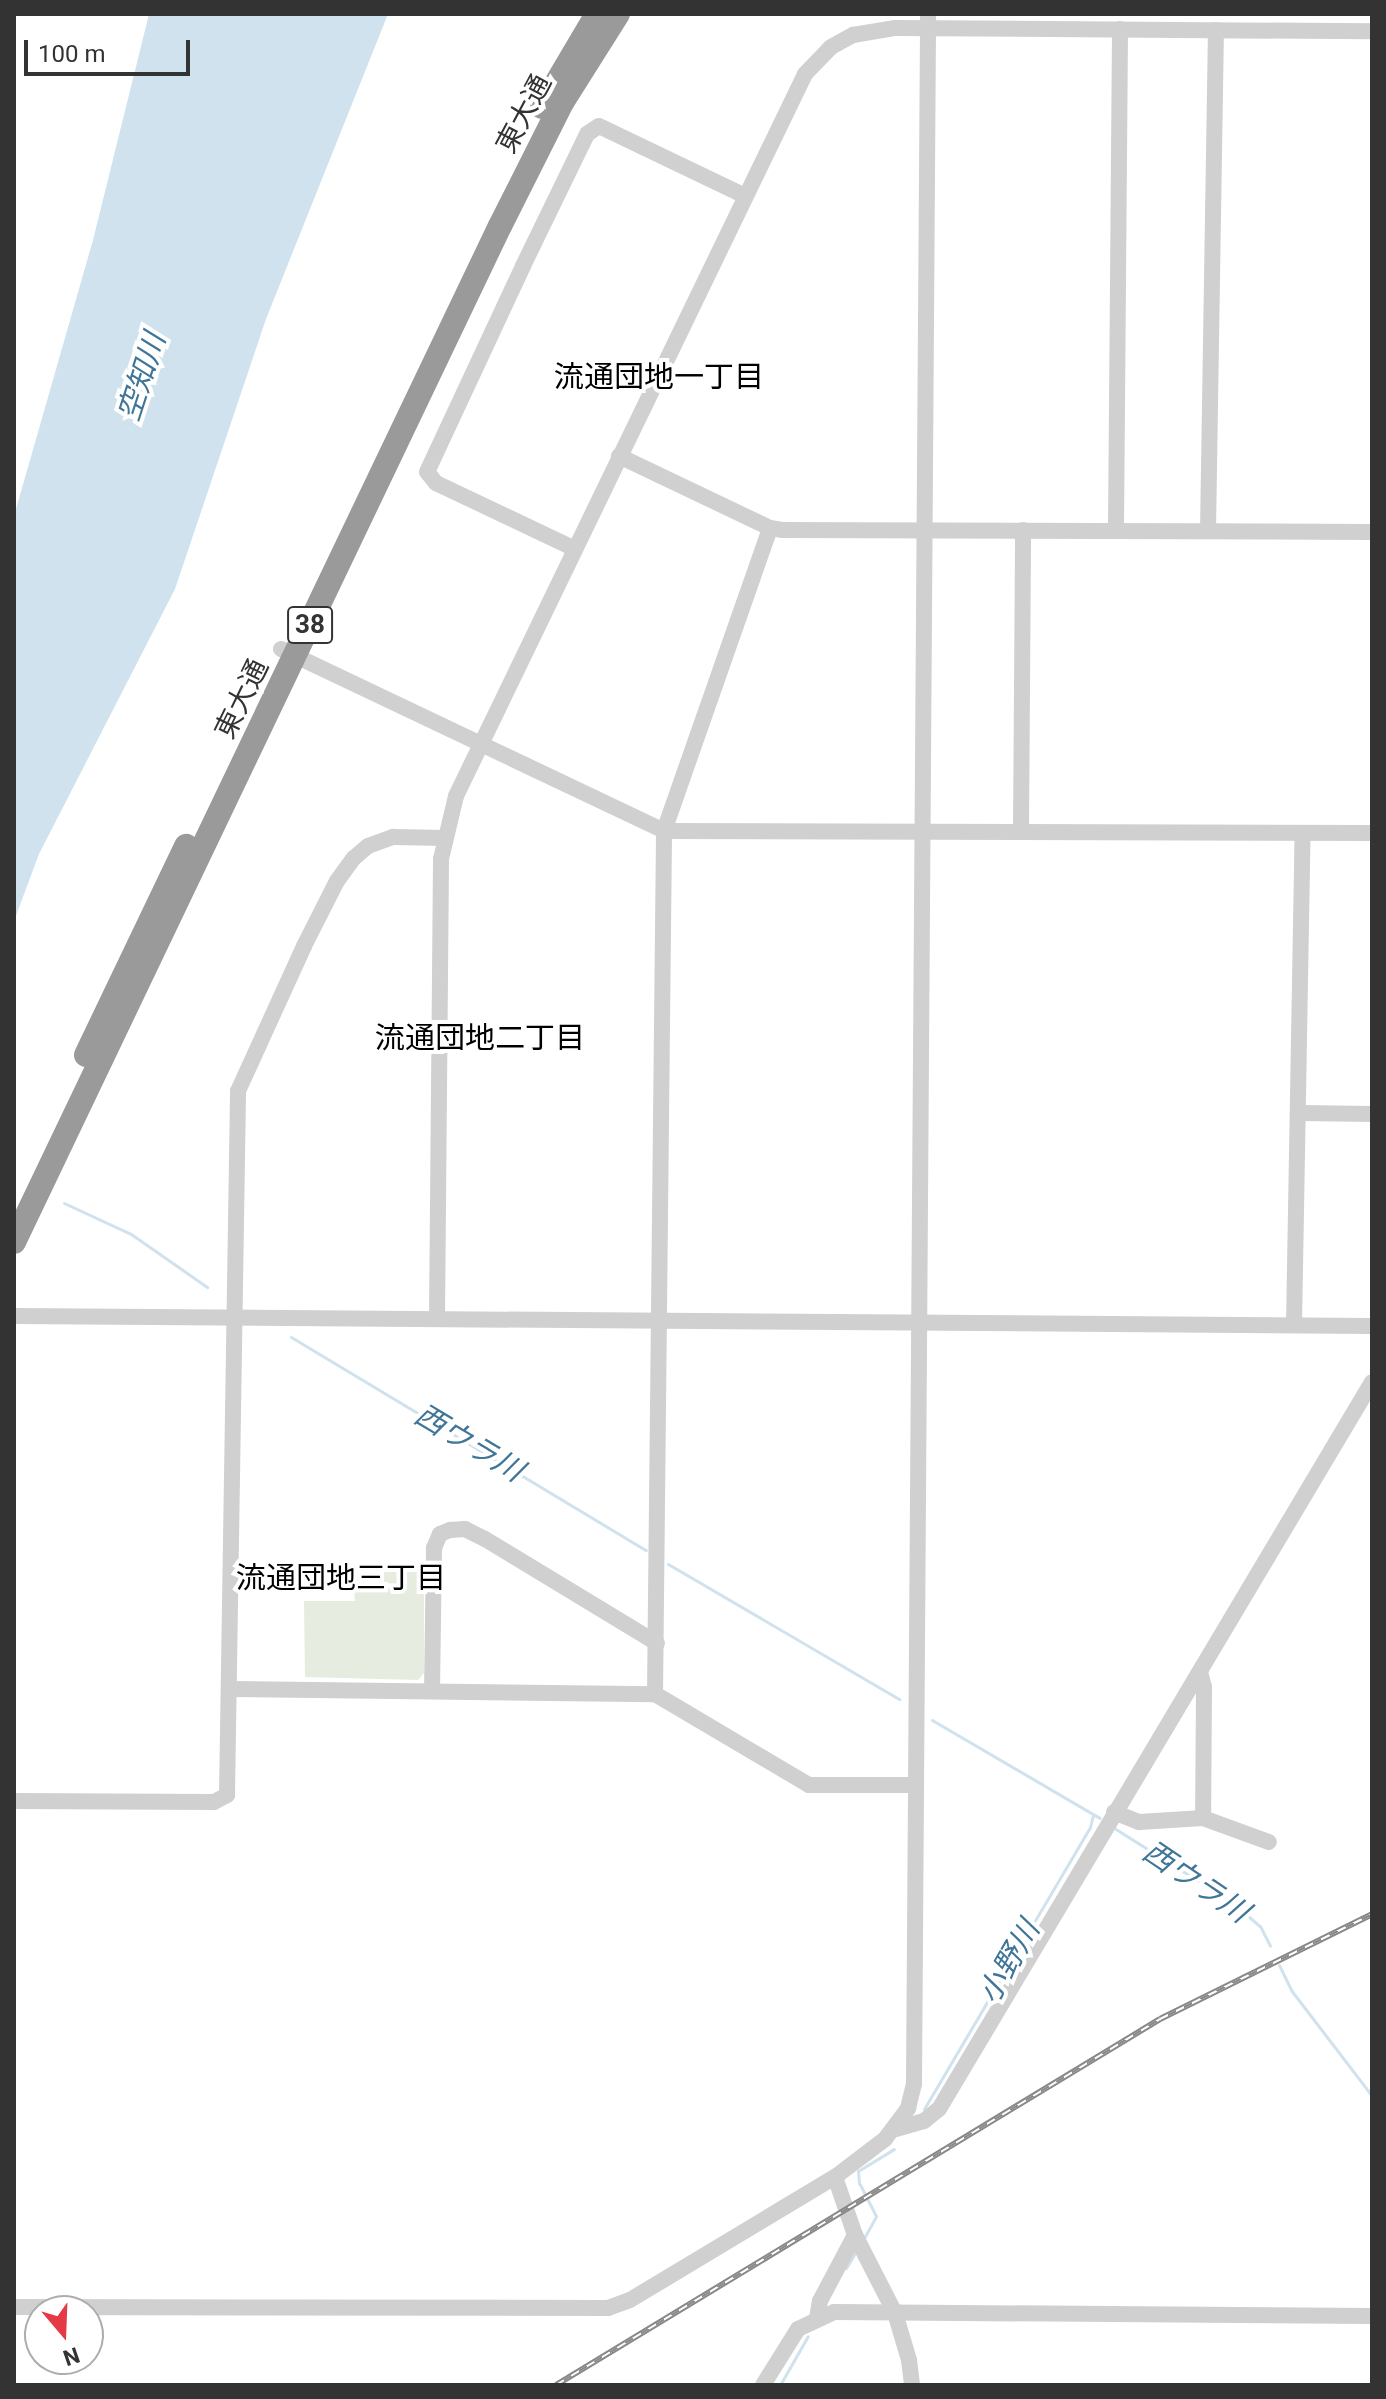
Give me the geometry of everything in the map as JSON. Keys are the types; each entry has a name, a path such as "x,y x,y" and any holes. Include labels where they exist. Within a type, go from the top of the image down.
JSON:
{"highway":[{"name":"東大通","path":"14,1242 487,218 548,95 597,14"},
{"name":"東大通","path":"14,1205 556,115 618,14"}],"street":[{"path":"14,2307 608,2308 630,2300 835,2177 896,2129 908,2108 914,2084 928,22"},
{"path":"437,1319 441,859 456,796 805,74 831,47 873,30 928,22 1120,29 1372,31"},
{"path":"1116,530 1120,29"},
{"path":"1208,531 1216,30"},
{"path":"575,549 436,483 427,472 555,200 587,134 599,126 745,196"},
{"path":"619,456 770,528 1372,532"},
{"path":"655,1694 664,831 770,528"},
{"path":"1021,831 1023,530"},
{"path":"288,652 664,831 1372,833"},
{"path":"1294,1325 1301,1113 1303,833"},
{"path":"14,1801 221,1800 228,1787 237,1105 248,1068 310,933 337,881 354,858 368,846 393,837 445,838"},
{"path":"1301,1113 1372,1114"},
{"path":"14,1316 1372,1326"},
{"path":"896,2129 924,2121 939,2109 1372,1382"},
{"path":"432,1691 434,1548 440,1534 450,1530 465,1529 485,1539 657,1643"},
{"path":"1200,1672 1204,1687 1203,1818"},
{"path":"229,1689 655,1694 809,1785 916,1785"},
{"path":"1114,1812 1139,1822 1203,1818 1269,1842"},
{"path":"835,2177 855,2235 895,2313 912,2385"},
{"path":"817,2319 820,2301 855,2235"},
{"path":"763,2385 798,2329 834,2312 1372,2316"}],"shaded area":[{"path":"352,1566 424,1570 424,1673 418,1680 305,1677 304,1601 355,1601"}],"water":[{"name":"空知川","path":"149,14 388,14 266,319 175,589 39,854 14,921 14,516 93,240"}],"waterway":[{"name":"西ウラ川","path":"64,1203 131,1234 207,1287"},
{"name":"西ウラ川","path":"291,1337 646,1550"},
{"name":"西ウラ川","path":"668,1564 899,1699"},
{"name":"西ウラ川","path":"932,1720 1100,1818"},
{"name":"小野川","path":"924,2109 1090,1827 1093,1815"},
{"name":"西ウラ川","path":"1114,1828 1232,1902 1260,1926 1270,1946"},
{"name":"西ウラ川","path":"1279,1965 1291,1990 1372,2096"},
{"name":"小野川","path":"864,2238 876,2216 859,2183 858,2171 894,2149"},
{"name":"小野川","path":"846,2268 855,2253"},
{"name":"小野川","path":"780,2385 808,2336"}],"railway":[{"path":"556,2385 1160,2019 1372,1914"}],"district":[{"name":"流通団地一丁目","path":"659,377"},
{"name":"流通団地二丁目","path":"480,1038"},
{"name":"流通団地三丁目","path":"341,1578"}]}
